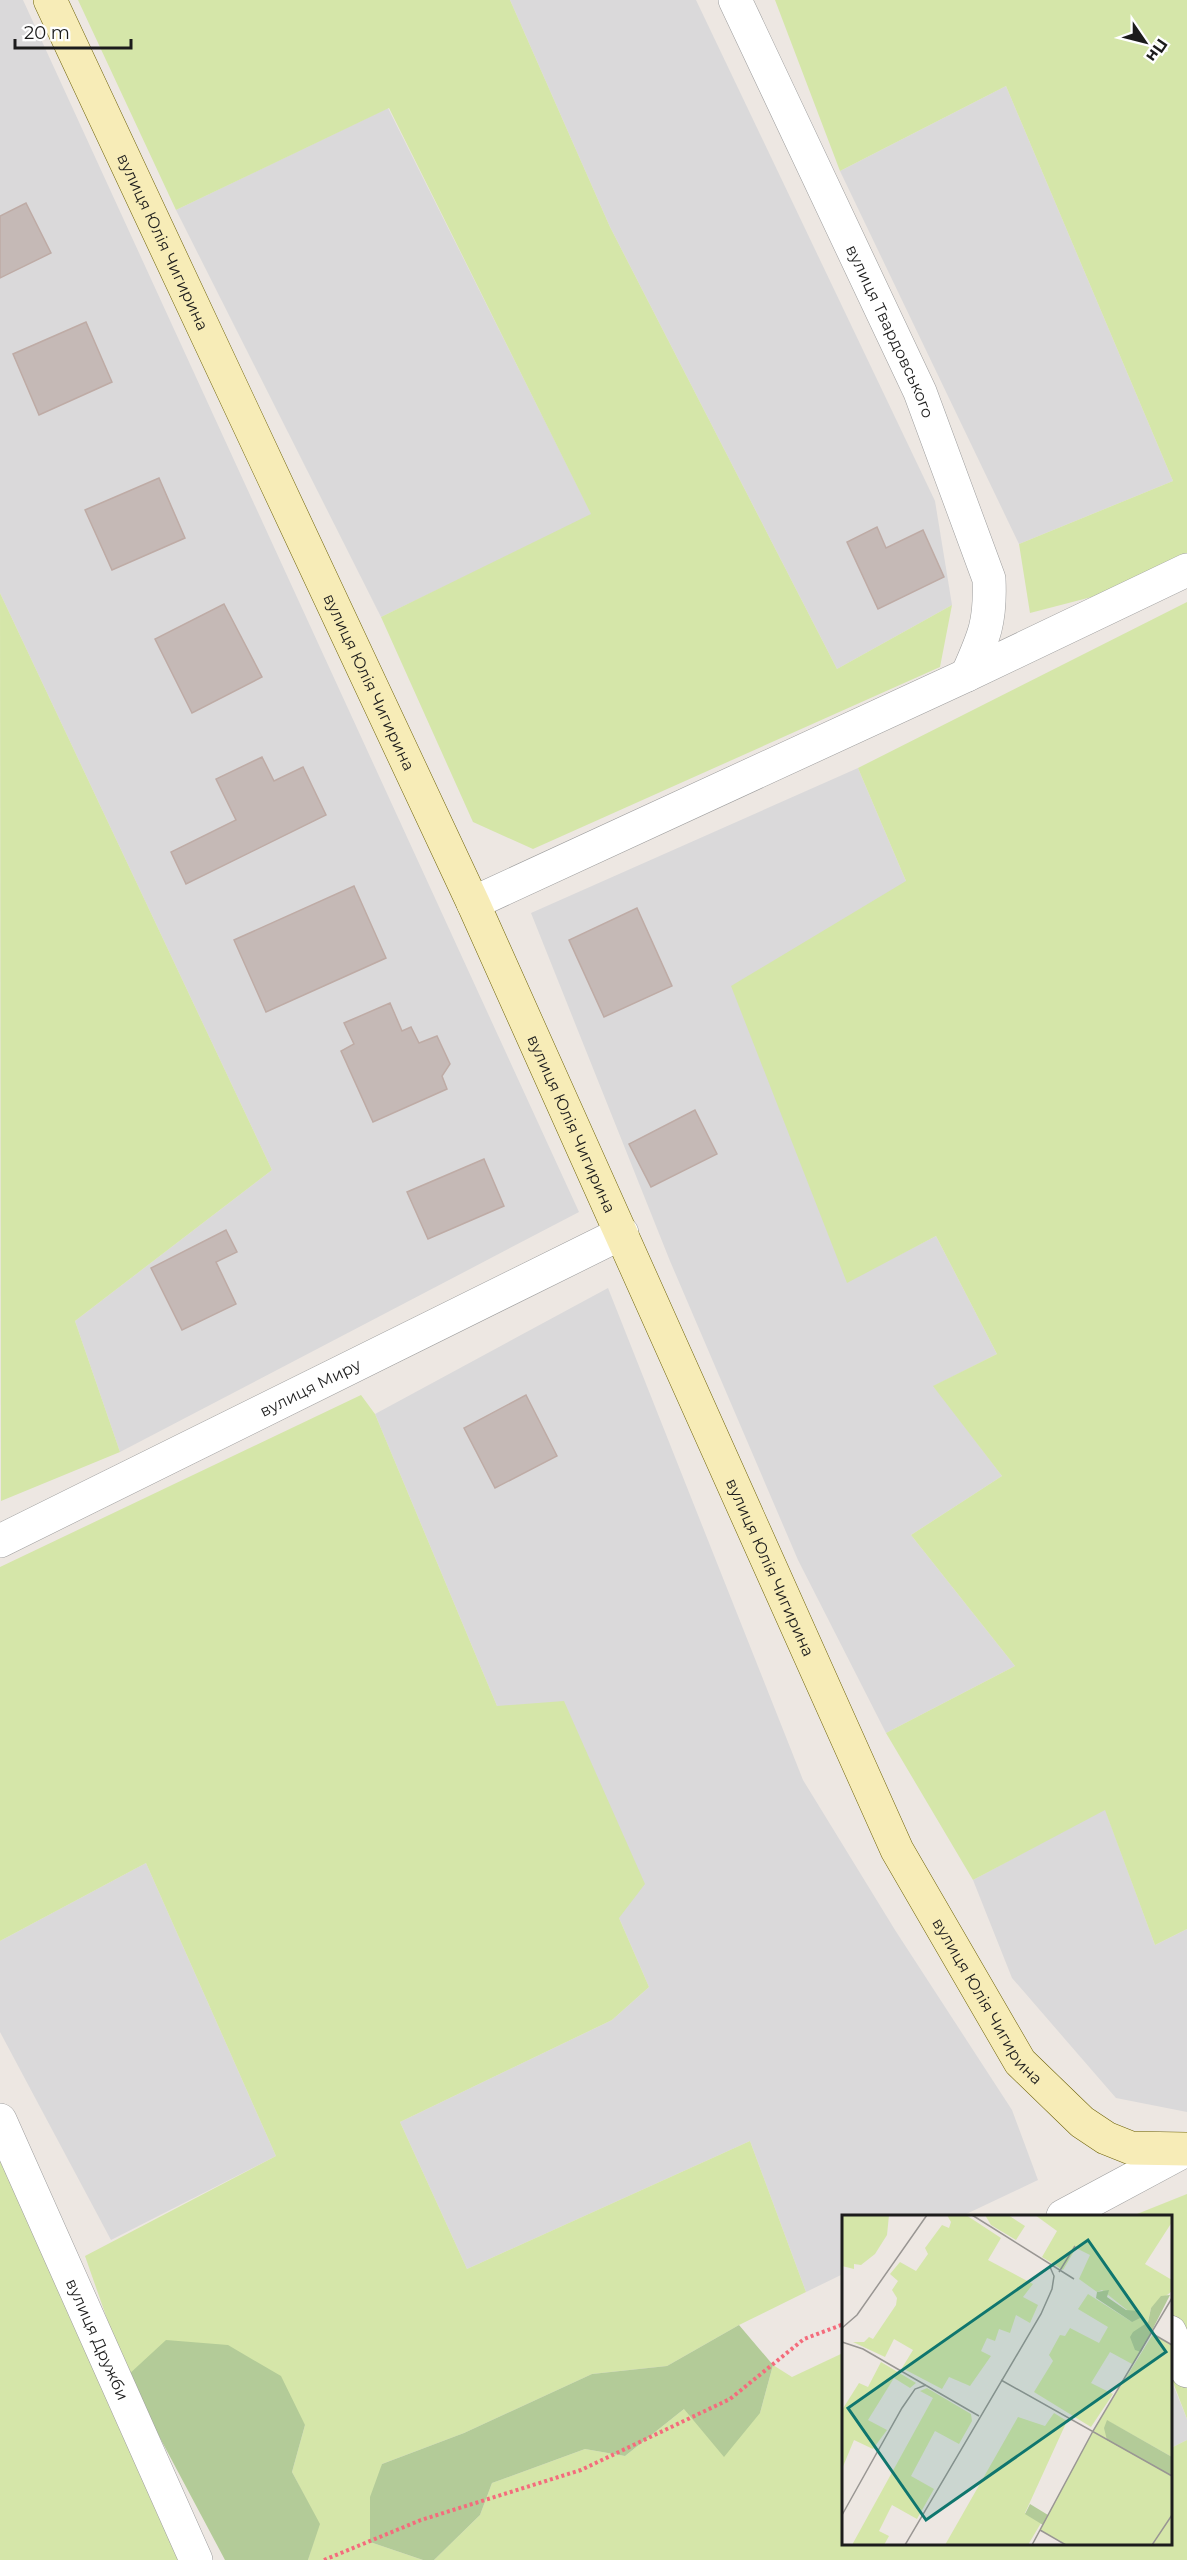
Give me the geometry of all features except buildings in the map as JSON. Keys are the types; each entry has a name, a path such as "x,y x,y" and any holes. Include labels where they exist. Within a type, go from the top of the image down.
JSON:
{"street":[{"name":"вулиця Юлія Чигирина","path":"51,0 473,903 897,1850 1020,2062 1082,2122 1106,2138 1131,2148 1186,2150"},
{"name":"вулиця Твардовського","path":"735,0 920,392 989,579 990,609 984,636 967,675"},
{"path":"473,903 967,675 1187,570"},
{"name":"вулиця Миру","path":"0,1541 622,1233"},
{"name":"вулиця Дружби","path":"0,2120 189,2558"},
{"path":"1071,2215 1116,2204 1186,2150"},
{"path":"1172,2337 1187,2371"}],"path":[{"path":"324,2560 421,2520 581,2470 730,2399 804,2339 842,2324"}],"shaded area":[{"path":"0,0 23,0 579,1212 120,1452 75,1321 272,1170 0,593"},
{"path":"510,0 696,0 935,501 952,605 837,669 610,227"},
{"path":"1006,86 1173,481 1019,544 840,171"},
{"path":"388,108 592,515 381,617 176,210"},
{"path":"858,768 906,881 847,1282 936,1236 997,1354 934,1386 1002,1476 911,1535 1015,1666 886,1733 798,1560 670,1261 531,913"},
{"path":"608,1288 803,1780 895,1930 1012,2110 1038,2180 964,2215 842,2215 842,2274 806,2292 750,2141 467,2269 400,2122 612,2020 649,1987 619,1918 497,1706 375,1414"},
{"path":"1105,1809 1155,1945 1187,1929 1187,2112 1116,2098 1012,1978 973,1880"},
{"path":"146,1863 276,2156 111,2240 0,2032 0,1941"},
{"path":"1172,2382 1187,2419 1187,2440 1172,2448"}],"green space":[{"path":"78,0 510,0 610,227 837,669 952,605 940,667 533,849 473,822 381,617 591,514 389,108 176,210"},
{"path":"775,0 1187,0 1187,553 1107,593 1030,613 1019,544 1173,481 1006,86 840,171"},
{"path":"0,593 272,1170 75,1321 120,1452 1,1501"},
{"path":"1187,602 1187,1929 1155,1945 1105,1810 973,1880 886,1733 1015,1666 911,1535 1002,1476 933,1386 997,1354 936,1236 847,1283 731,986 906,881 858,768"},
{"path":"361,1395 375,1414 497,1706 564,1701 645,1884 619,1918 649,1987 612,2020 400,2122 467,2269 750,2141 806,2292 739,2325 667,2366 592,2374 464,2433 382,2464 370,2542 423,2560 308,2560 319,2524 292,2472 305,2425 127,2376 85,2256 276,2156 146,1863 0,1941 0,1567"},
{"path":"0,2120 178,2560 0,2560"},
{"path":"1187,2194 1187,2419 1172,2380 1172,2215 1134,2215"},
{"path":"739,2325 773,2365 760,2413 724,2457 684,2409 625,2456 585,2449 492,2483 480,2515 434,2560 423,2560 370,2542 370,2497 382,2464 464,2433 592,2374 667,2366"},
{"path":"166,2340 228,2345 281,2376 305,2425 292,2472 320,2524 308,2560 225,2560 127,2376"},
{"path":"842,2353 842,2545 1172,2545 1172,2448 1187,2440 1187,2560 434,2560 480,2515 492,2483 585,2449 625,2456 684,2409 760,2413 773,2365 792,2377"}]}
